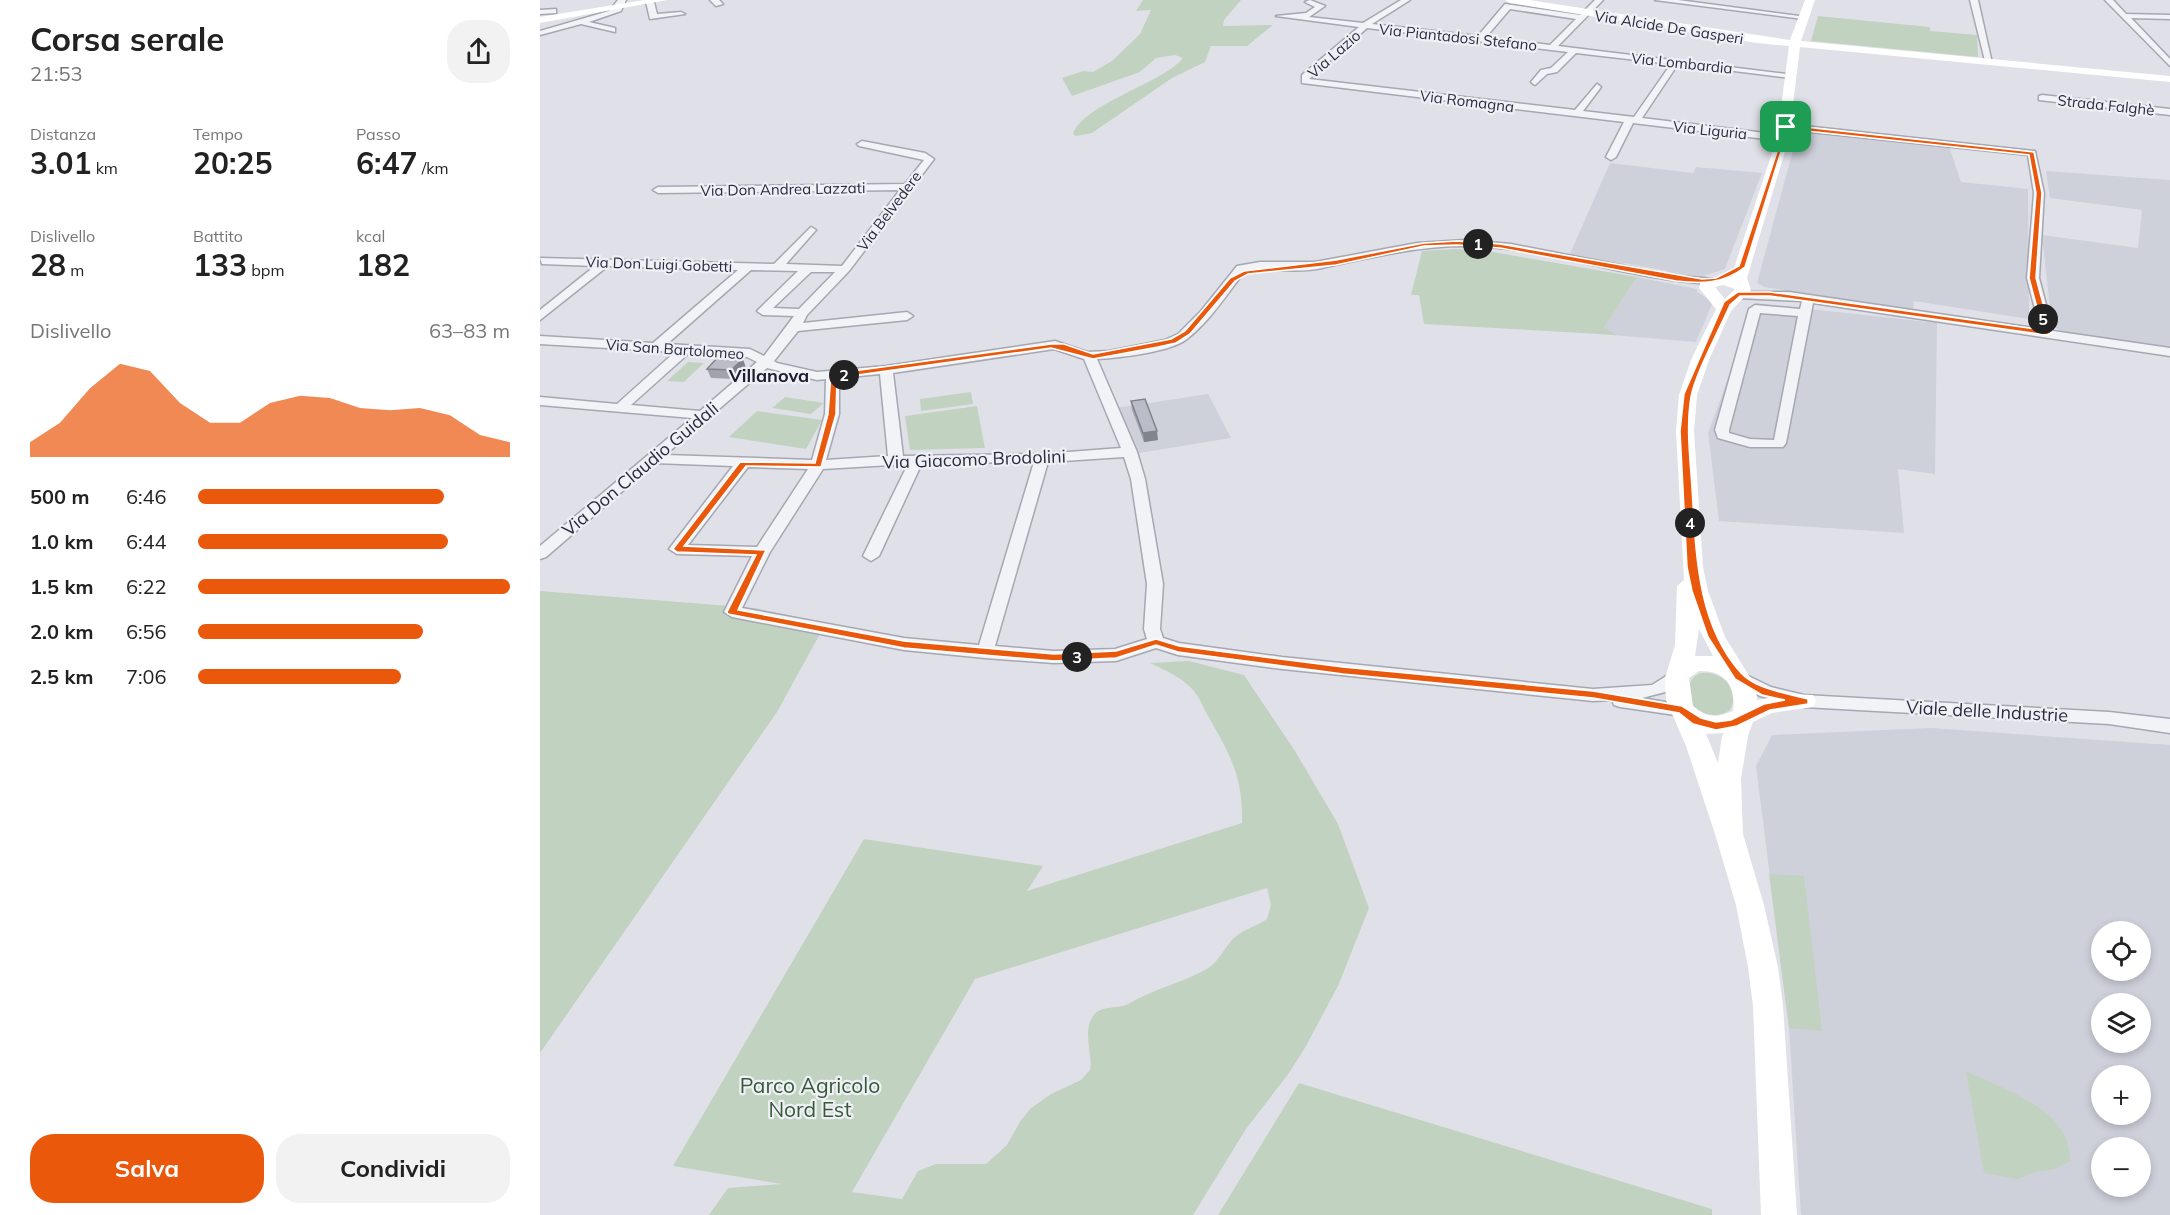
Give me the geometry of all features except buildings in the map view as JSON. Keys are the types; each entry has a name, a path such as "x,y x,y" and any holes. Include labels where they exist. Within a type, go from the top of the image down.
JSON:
{"street":[{"path":"540,20 620,4 662,0"},
{"name":"Via Lazio","path":"1305,81 1305,77 1365,27 1406,0"},
{"name":"Via Alcide De Gasperi","path":"1510,0 1582,15 1757,40 2170,77"},
{"path":"1552,47 1599,0"},
{"path":"1659,0 1803,17"},
{"path":"1722,8 1729,0"},
{"path":"1729,834 1728,779 1740,719 1746,706 1744,687 1713,637 1696,591 1692,567 1684,431 1688,394 1724,309 1739,290 1742,267 1785,132 1795,44 1810,0"},
{"path":"1974,0 1983,29 1989,61"},
{"path":"650,2 654,11 653,17 681,14"},
{"name":"Via Piantadosi Stefano","path":"1309,2 1321,6 1308,15 1280,16 1552,47"},
{"path":"2112,2 2170,64"},
{"path":"540,33 612,13 620,4"},
{"path":"1480,39 1508,6 1582,15"},
{"path":"540,12 552,11"},
{"path":"2125,16 2170,17"},
{"path":"581,21 612,30"},
{"path":"1343,35 1354,36"},
{"name":"Via Lombardia","path":"1552,47 1791,75"},
{"path":"1534,82 1544,72 1554,70 1574,50"},
{"path":"1611,157 1632,121 1676,62"},
{"name":"Via Romagna","path":"1305,81 1632,121"},
{"path":"1577,114 1597,87"},
{"name":"Strada Falghè","path":"2042,98 2170,112"},
{"name":"Via Liguria","path":"1632,121 2032,153 2039,193 2032,278 2047,333"},
{"name":"Via Belvedere","path":"767,361 794,328 802,313 845,269 928,159 925,156 862,144"},
{"name":"Via Don Andrea Lazzati","path":"658,190 909,187"},
{"path":"777,267 811,230"},
{"path":"1156,642 1152,628 1155,589 1148,526 1130,452 1089,356 1113,354 1178,339 1192,328 1232,280 1257,270 1321,265 1424,244 1466,243 1511,248 1713,284 1742,267"},
{"name":"Via Don Luigi Gobetti","path":"542,261 845,269"},
{"path":"540,316 605,263"},
{"path":"655,348 747,268"},
{"path":"802,313 763,311 806,270"},
{"path":"1713,284 1722,295 1739,290 2170,352"},
{"path":"1713,284 1724,309"},
{"path":"1806,313 1755,309 1722,430 1723,435 1731,439 1769,445 1778,444 1781,441 1806,313 1808,299"},
{"path":"794,328 907,316"},
{"name":"Via San Bartolomeo","path":"540,340 750,353 773,366 797,373 833,376 1054,345 1089,356"},
{"path":"620,408 686,348"},
{"name":"Via Don Claudio Guidali","path":"540,554 767,361"},
{"path":"886,370 896,460"},
{"path":"833,376 832,414 818,465 762,552 732,612 904,644 1054,657 1093,657 1128,652 1156,642 1178,649 1313,667 1593,695 1682,710 1694,720 1711,725 1727,725 1767,706 1804,701"},
{"path":"540,401 704,415"},
{"name":"Via Giacomo Brodolini","path":"651,459 818,465 916,459 1042,458 1130,452"},
{"path":"985,652 1042,458"},
{"path":"871,556 916,459"},
{"path":"743,464 677,549 762,552"},
{"path":"1692,567 1688,591 1687,645 1679,674 1677,700 1699,746 1729,834 1750,905 1763,968 1768,1006 1779,1215"},
{"path":"1593,695 1653,691 1667,686 1687,667 1706,663 1724,667 1738,677"},
{"name":"Viale delle Industrie","path":"1738,677 1766,692 1804,701 2109,718 2170,726"}],"shaded area":[{"path":"1798,132 1949,146 1961,182 2028,189 2029,319 1914,301 1913,310 1764,287 1757,283"},
{"path":"1610,163 1693,173 1696,167 1762,173 1725,269 1697,278 1667,274 1668,271 1624,263 1623,266 1569,256"},
{"path":"2046,171 2170,180 2170,348 2066,333 2052,326 2042,235 2138,248 2142,210 2050,198"},
{"path":"1637,277 1697,289 1697,292 1713,302 1696,342 1600,334"},
{"path":"1756,303 1937,323 1935,474 1898,469 1904,533 1719,521 1708,433"},
{"path":"1208,394 1231,438 1133,454 1116,408"},
{"path":"1931,728 2170,745 2170,1215 1801,1215 1789,1028 1756,766 1772,735"}],"green space":[{"path":"1143,0 1241,0 1224,20 1223,26 1273,25 1247,46 1211,46 1205,62 1172,78 1092,133 1076,136 1073,134 1080,123 1092,113 1159,76 1183,58 1175,55 1156,58 1140,72 1072,96 1062,78 1083,71 1093,72 1112,61 1140,34 1151,10 1136,11"},
{"path":"1818,16 1930,27 1930,31 1977,35 1978,57 1811,41"},
{"path":"1456,249 1487,251 1637,277 1604,328 1617,335 1424,324 1419,295 1411,295 1422,251"},
{"path":"688,362 704,363 684,382 667,381"},
{"path":"971,392 973,404 921,411 920,399"},
{"path":"785,397 824,403 811,414 772,408"},
{"path":"977,406 985,448 910,450 905,416"},
{"path":"757,411 822,420 806,449 729,437"},
{"path":"540,591 755,608 826,623 777,712 540,1053"},
{"name":"Parco Agricolo Nord Est","path":"1189,661 1244,675 1295,751 1338,824 1369,908 1338,986 1306,1046 1289,1073 1246,1129 1193,1215 709,1215 728,1188 782,1184 673,1166 864,839 1043,866 1027,891 1242,823 1240,791 1234,766 1200,700 1193,690 1181,680 1150,663","holes":["1267,888 1271,905 1267,919 1235,937 1214,963 1205,970 1126,1005 1105,1008 1096,1012 1088,1029 1090,1070 1081,1080 1051,1094 1031,1108 1021,1120 1007,1145 986,1164 936,1164 918,1171 902,1199 852,1192 975,979"]},
{"path":"1701,673 1716,675 1728,683 1733,695 1730,710 1710,715 1692,705 1691,682 1696,675"},
{"path":"1769,874 1804,876 1822,1031 1789,1028"},
{"path":"1966,1071 2016,1094 2048,1115 2060,1128 2068,1143 2070,1161 2055,1169 2034,1172 2018,1179 1984,1173"},
{"path":"1299,1083 1712,1209 1712,1215 1218,1215"}],"district":[{"name":"Villanova","path":"769,375"}],"route":[{"path":"1786,127 2032,153 2039,193 2032,278 2047,333 1770,294 1738,294 1727,304 1700,360 1688,394 1684,431 1692,567 1696,591 1713,637 1738,677 1766,692 1804,701 1767,706 1733,723 1716,726 1697,721 1682,710 1593,695 1438,681 1282,663 1178,649 1156,642 1116,655 1093,657 1054,657 904,644 732,612 762,552 677,549 743,464 818,465 832,414 833,376 1057,345 1082,355 1093,356 1156,346 1182,337 1205,314 1232,280 1246,273 1261,269 1296,268 1336,262 1424,244 1457,243 1500,246 1676,279 1702,282 1717,280 1742,267 1786,127"}]}
